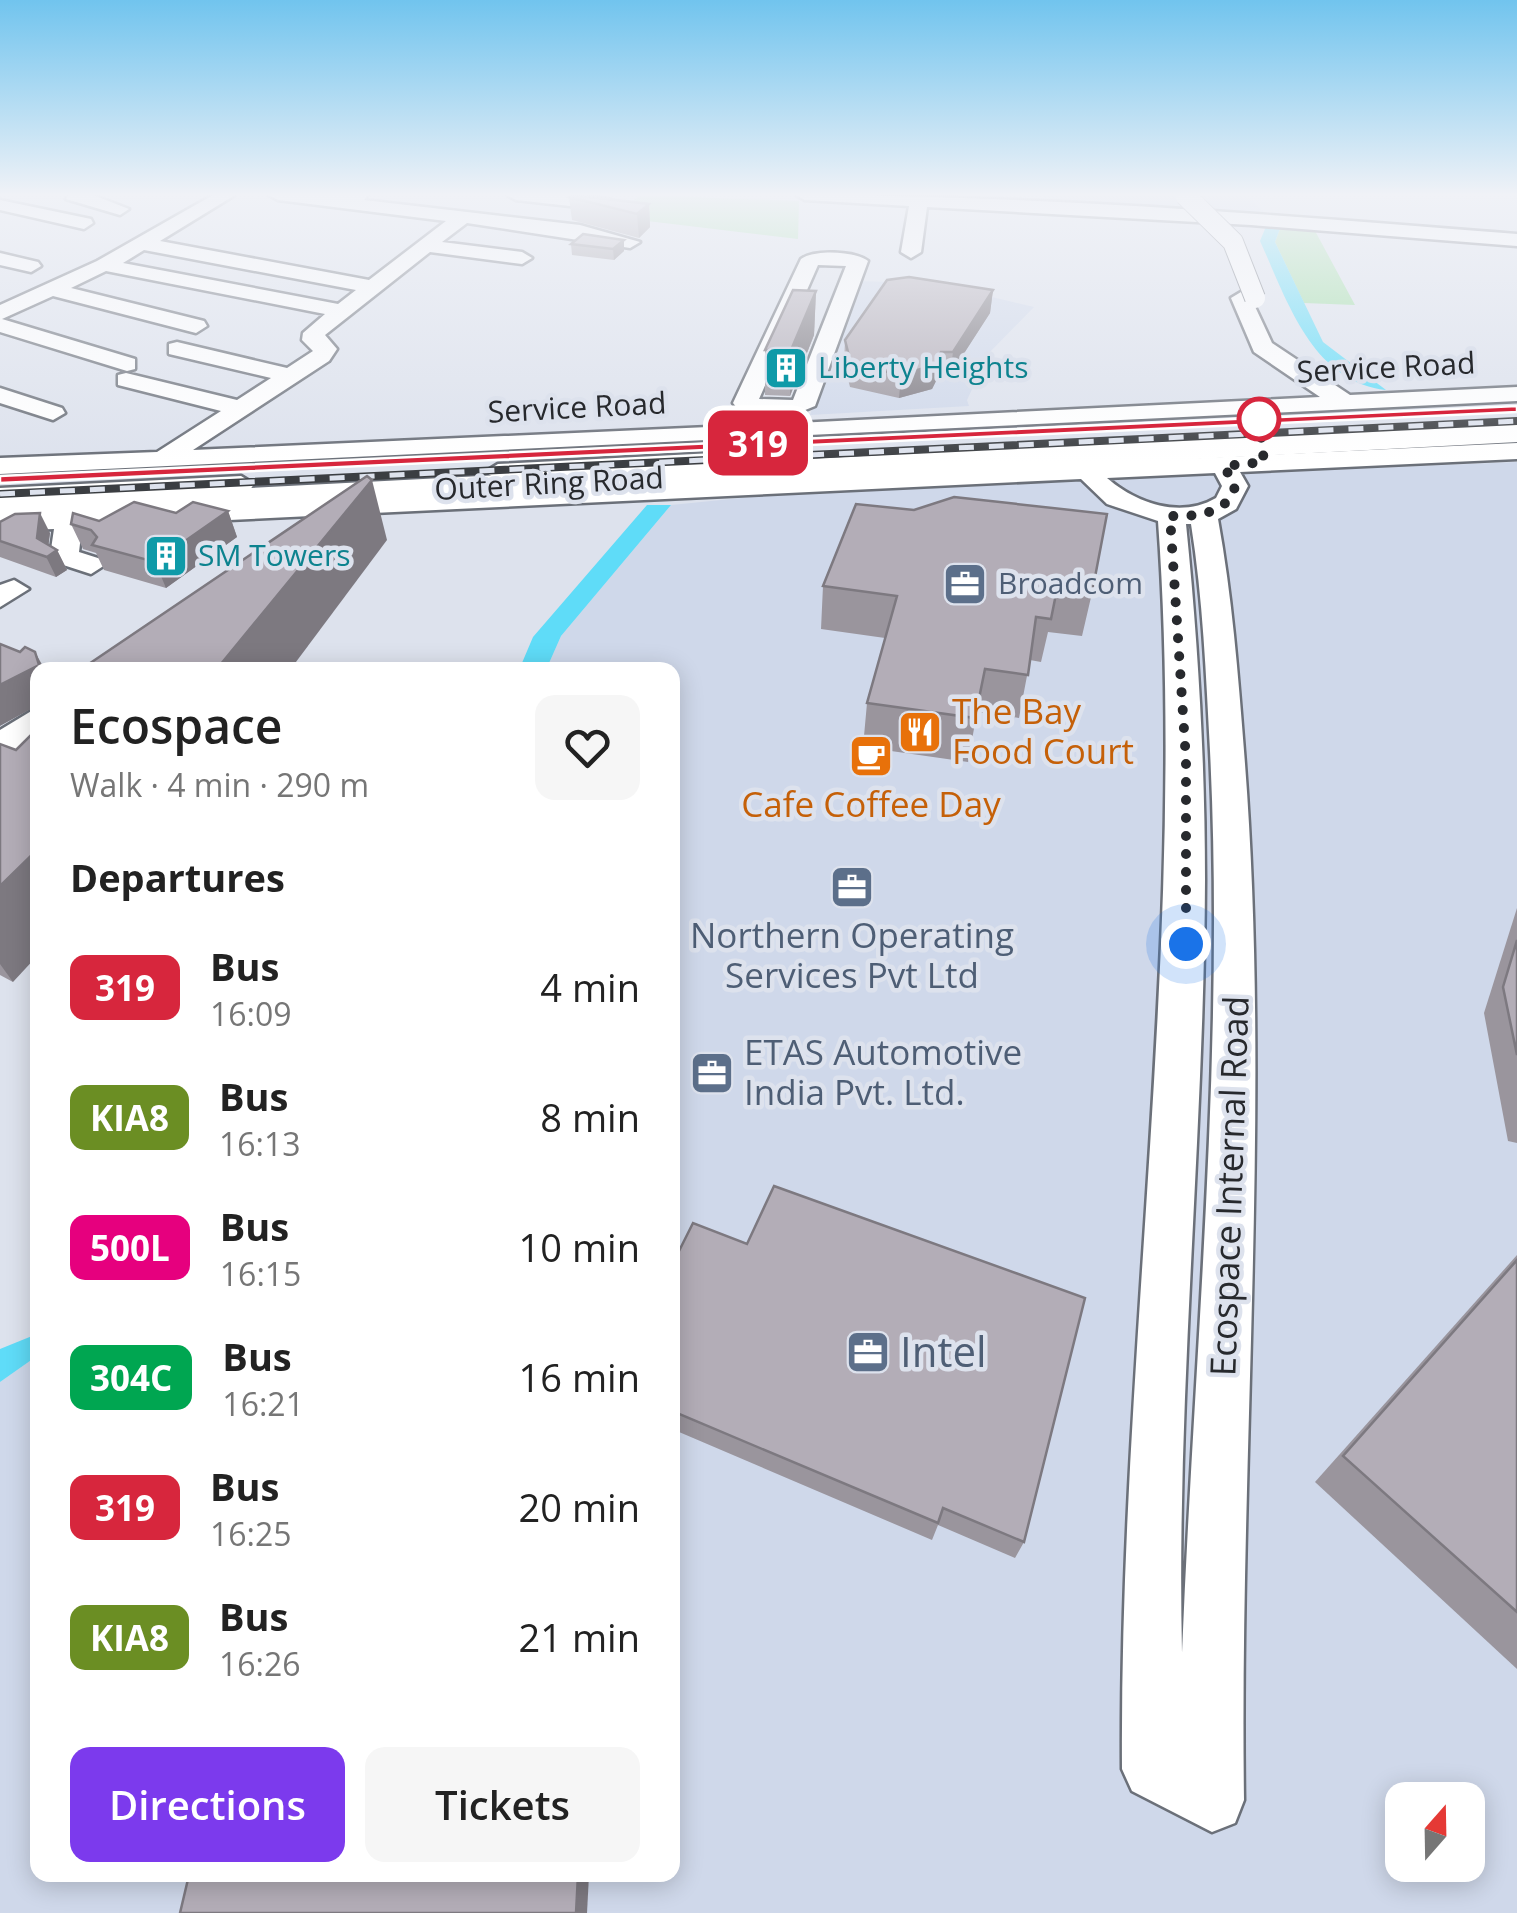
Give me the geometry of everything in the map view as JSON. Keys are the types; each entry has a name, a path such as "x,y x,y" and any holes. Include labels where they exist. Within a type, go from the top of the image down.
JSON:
{"highway":[{"path":"1407,455 1450,424 1517,413"},
{"name":"Outer Ring Road","path":"0,512 435,475 794,426 1154,418 1450,424 1517,432"},
{"name":"Outer Ring Road","path":"0,480 1087,470 1450,424"},
{"path":"1087,470 1232,469"}],"street":[{"path":"0,313 65,284"},
{"path":"204,284 342,311"},
{"path":"359,284 374,287"},
{"path":"163,458 321,356 326,349 314,340 314,333 377,284"},
{"path":"716,415 773,284"},
{"path":"794,426 745,402 799,284"},
{"path":"0,496 733,460 794,426 848,284"},
{"path":"1241,284 1248,298"},
{"path":"1245,284 1262,347 1352,402"},
{"path":"54,290 196,326"},
{"path":"0,325 126,372 239,408"},
{"path":"779,326 830,330"},
{"path":"284,348 321,356"},
{"path":"177,349 290,376"},
{"name":"Service Road","path":"1154,418 1517,394"},
{"path":"0,395 53,413"},
{"name":"Service Road","path":"0,466 163,458 716,415 794,426"},
{"path":"1087,470 1124,504 1187,514 1230,499 1232,469 1517,451"},
{"path":"0,524 954,469"},
{"name":"Ecospace Internal Road","path":"1187,514 1230,766 1236,896 1233,1175 1210,1670 1212,1800 1154,1769 1154,1492 1186,888 1187,514"},
{"path":"68,522 64,556 91,566"},
{"path":"0,747 30,723"},
{"path":"1186,888 1236,896"},
{"path":"1174,1161 1233,1175"},
{"path":"1154,1492 1216,1510"},
{"path":"1152,1648 1210,1670"}],"shaded area":[{"path":"852,284 938,284 1034,307 989,353 967,400 969,406 810,415"},
{"path":"1517,462 1517,1913 0,1913 0,1382 30,1361 30,1882 680,1882 680,662 550,662 561,636 671,505 803,492"}],"green space":[{"path":"1295,284 1344,284 1355,305 1304,303"}],"water":[{"path":"1280,284 1295,284 1323,342 1386,390 1360,384 1339,372 1305,335"},
{"path":"647,505 671,505 561,636 550,662 522,662 533,637"},
{"path":"30,1337 30,1361 0,1382 0,1349"}],"building":[{"path":"884,284 956,284 993,290 953,352 941,352 934,365 901,375 851,364 845,340"},
{"path":"793,290 816,291 791,350 765,350"},
{"path":"367,476 372,480 223,662 92,662"},
{"path":"954,497 1107,514 1092,593 1057,589 1051,619 1036,617 1028,675 985,669 975,718 867,703 897,596 823,586 856,504 914,510"},
{"path":"134,502 176,513 193,502 228,511 155,562 92,545 97,537 91,530 71,524 73,513 99,521"},
{"path":"40,513 37,538 57,550 47,557 0,541 0,522 15,514"},
{"path":"0,644 20,652 25,647 35,652 38,662 30,662 30,670 0,685"},
{"path":"30,736 30,857 0,886 0,744 16,750"},
{"path":"1517,940 1517,1055 1503,987"},
{"path":"774,1186 1085,1298 1024,1542 943,1508 938,1523 680,1414 680,1249 693,1223 747,1244"},
{"path":"1517,1260 1517,1612 1343,1456"},
{"path":"187,1882 578,1882 576,1913 180,1913"}],"railway":[{"path":"0,494 1517,421"}],"bus line":[{"name":"319","path":"0,480 1517,409"}],"place":[{"name":"Liberty Heights","path":"786,368"},
{"name":"SM Towers","path":"166,556"},
{"name":"Broadcom","path":"965,584"},
{"name":"The Bay Food Court","path":"920,732"},
{"name":"Cafe Coffee Day","path":"871,756"},
{"name":"Northern Operating Services Pvt Ltd","path":"852,887"},
{"name":"ETAS Automotive India Pvt. Ltd.","path":"712,1073"},
{"name":"Intel","path":"868,1352"}],"route":[{"path":"1186,944 1186,760 1170,516 1203,514 1224,505 1235,486 1224,466 1264,462 1259,419"}]}
